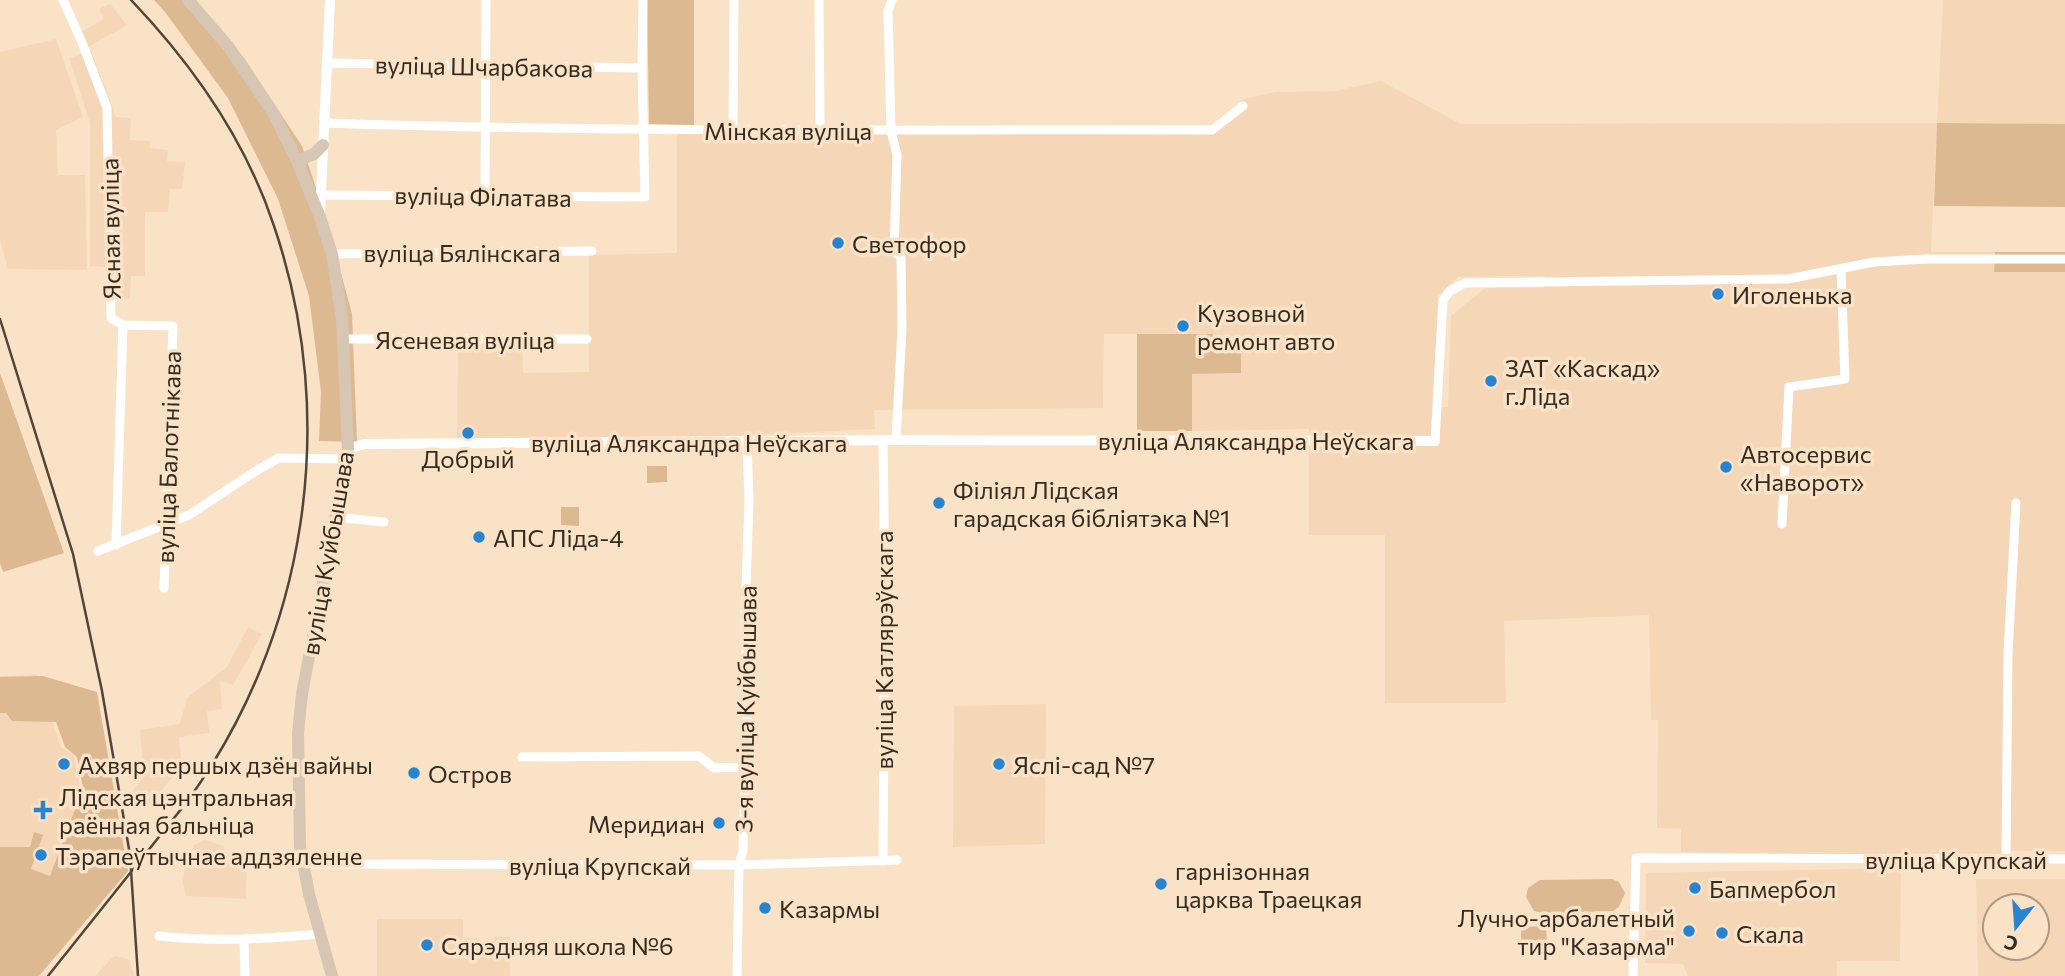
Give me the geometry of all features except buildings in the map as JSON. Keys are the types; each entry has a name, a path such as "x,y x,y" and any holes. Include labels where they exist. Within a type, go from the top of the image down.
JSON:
{"main road":[{"name":"вуліца Куйбышава","path":"188,0 221,37 274,114 297,161 332,254 343,339 347,454 302,694 298,733 302,864 332,976"},
{"path":"297,161 314,154 323,145"}],"street":[{"name":"Ясная вуліца","path":"63,0 107,108 111,318 123,325 116,545"},
{"path":"320,217 330,0"},
{"path":"485,197 486,0"},
{"path":"643,0 643,129"},
{"path":"733,130 734,0"},
{"path":"819,0 820,130"},
{"path":"892,0 888,11 891,131 897,155 894,251 901,257 902,329 896,440"},
{"name":"вуліца Шчарбакова","path":"327,64 642,68"},
{"name":"Мінская вуліца","path":"324,123 484,128 733,130 1212,130 1243,106"},
{"name":"вуліца Філатава","path":"321,194 645,197 643,129"},
{"name":"вуліца Бялінскага","path":"332,254 592,251"},
{"name":"вуліца Аляксандра Неўскага","path":"98,551 189,515 279,458 347,454 364,444 883,440 1435,441 1443,300 1450,290 1465,283 1788,279 1874,262 2065,259"},
{"path":"1782,524 1789,387 1845,379 1841,270"},
{"name":"вуліца Балотнікава","path":"123,325 173,326 164,588"},
{"name":"Ясеневая вуліца","path":"343,339 587,339"},
{"name":"вуліца Катлярэўскага","path":"883,440 883,861"},
{"name":"3-я вуліца Куйбышава","path":"737,976 740,865 748,754 747,442"},
{"path":"2006,859 2009,640 2016,503"},
{"path":"335,517 384,522"},
{"path":"522,757 699,757 714,768 745,768"},
{"name":"вуліца Крупскай","path":"1633,976 1636,858 2065,859"},
{"name":"вуліца Крупскай","path":"302,864 740,865 897,860"},
{"path":"159,936 244,941 320,934"},
{"path":"244,941 245,976"}],"shaded area":[{"path":"154,0 196,0 244,58 302,146 327,221 352,314 357,442 319,441 321,392 309,296 278,199 228,98"},
{"path":"647,0 694,0 694,125 649,124"},
{"path":"1943,0 2065,0 2065,124 1937,123"},
{"path":"110,4 127,25 88,47 81,32 104,19 99,9"},
{"path":"56,39 83,117 56,130 58,175 85,175 87,270 8,269 0,239 0,52"},
{"path":"91,51 116,117 131,118 130,140 149,141 150,148 168,150 167,161 185,162 182,189 170,189 168,212 145,212 145,276 131,276 130,299 105,298 105,267 90,266 90,123 69,58"},
{"path":"1381,81 1461,124 1937,123 1931,252 1995,252 1995,272 2065,272 2065,851 2012,851 1984,857 1681,852 1681,829 1657,828 1658,720 1651,720 1649,615 1504,621 1506,703 1385,703 1385,535 1309,535 1309,429 1192,431 1192,374 1241,373 1213,346 1213,334 1104,334 1103,408 874,410 875,429 730,436 457,438 458,342 522,342 523,373 589,372 589,255 677,253 677,133 880,134 880,125 1214,126 1244,99 1275,92 1334,91","holes":["1545,276 1544,288 1485,288 1451,316 1448,407 1433,408 1438,296 1458,277"]},
{"path":"1937,123 2065,124 2065,207 1934,206"},
{"path":"1995,252 2065,252 2065,272 1994,272"},
{"path":"1137,334 1213,334 1213,346 1241,346 1241,373 1192,374 1192,431 1137,431"},
{"path":"0,373 64,553 3,572 0,563"},
{"path":"647,466 667,466 667,482 647,483"},
{"path":"561,507 579,507 579,526 561,525"},
{"path":"248,627 262,634 233,685 220,680 222,709 207,711 209,733 179,737 182,766 146,809 130,794 144,777 140,730 180,724 187,698 227,667"},
{"name":"Лідская цэнтральная раённая бальніца","path":"37,675 61,747 73,755 99,866 0,938 0,676"},
{"path":"43,676 97,692 128,871 39,976 0,976 0,847 30,847 34,832 43,835 31,869 50,876 83,788 77,757 65,747 56,722 12,721 6,713 0,713 0,677"},
{"name":"Яслі-сад №7","path":"1046,704 1045,844 953,847 954,706"},
{"path":"205,840 224,846 224,857 247,859 246,899 186,896 183,883 185,866 194,845"},
{"path":"1901,868 1900,961 1837,961 1837,976 1688,976 1683,964 1645,963 1646,873"},
{"path":"1612,879 1619,882 1625,893 1619,907 1613,911 1542,913 1534,911 1526,897 1528,888 1540,880"},
{"path":"1976,879 2065,879 2065,976 1978,976"},
{"name":"Сярэдняя школа №6","path":"377,919 463,919 463,938 477,938 477,953 494,952 494,937 510,937 510,976 377,976"},
{"path":"1546,926 1547,942 1521,943 1521,927"},
{"path":"114,956 128,959 133,976 95,976"}],"railway":[{"path":"48,976 186,803 227,739 260,671 284,599 300,525 307,450 305,375 294,300 274,226 262,195 233,134 215,105 175,50 131,0"},
{"path":"0,319 73,554 102,691 130,855 138,976"}],"place":[{"name":"Светофор","path":"838,243"},
{"name":"Иголенька","path":"1718,294"},
{"name":"Кузовной ремонт авто","path":"1183,326"},
{"name":"ЗАТ «Каскад» г.Ліда","path":"1491,381"},
{"name":"Добрый","path":"468,433"},
{"name":"Автосервис «Наворот»","path":"1726,467"},
{"name":"Філіял Лідская гарадская бібліятэка №1","path":"939,503"},
{"name":"АПС Ліда-4","path":"479,537"},
{"name":"Ахвяр першых дзён вайны","path":"64,764"},
{"name":"Яслі-сад №7","path":"999,764"},
{"name":"Остров","path":"414,773"},
{"name":"Лідская цэнтральная раённая бальніца","path":"43,810"},
{"name":"Меридиан","path":"719,823"},
{"name":"Тэрапеўтычнае аддзяленне","path":"41,855"},
{"name":"гарнізонная царква Траецкая","path":"1161,884"},
{"name":"Бапмербол","path":"1695,888"},
{"name":"Казармы","path":"765,908"},
{"name":"Лучно-арбалетный тир \"Казарма\"","path":"1689,931"},
{"name":"Скала","path":"1722,933"},
{"name":"Сярэдняя школа №6","path":"427,945"}]}
